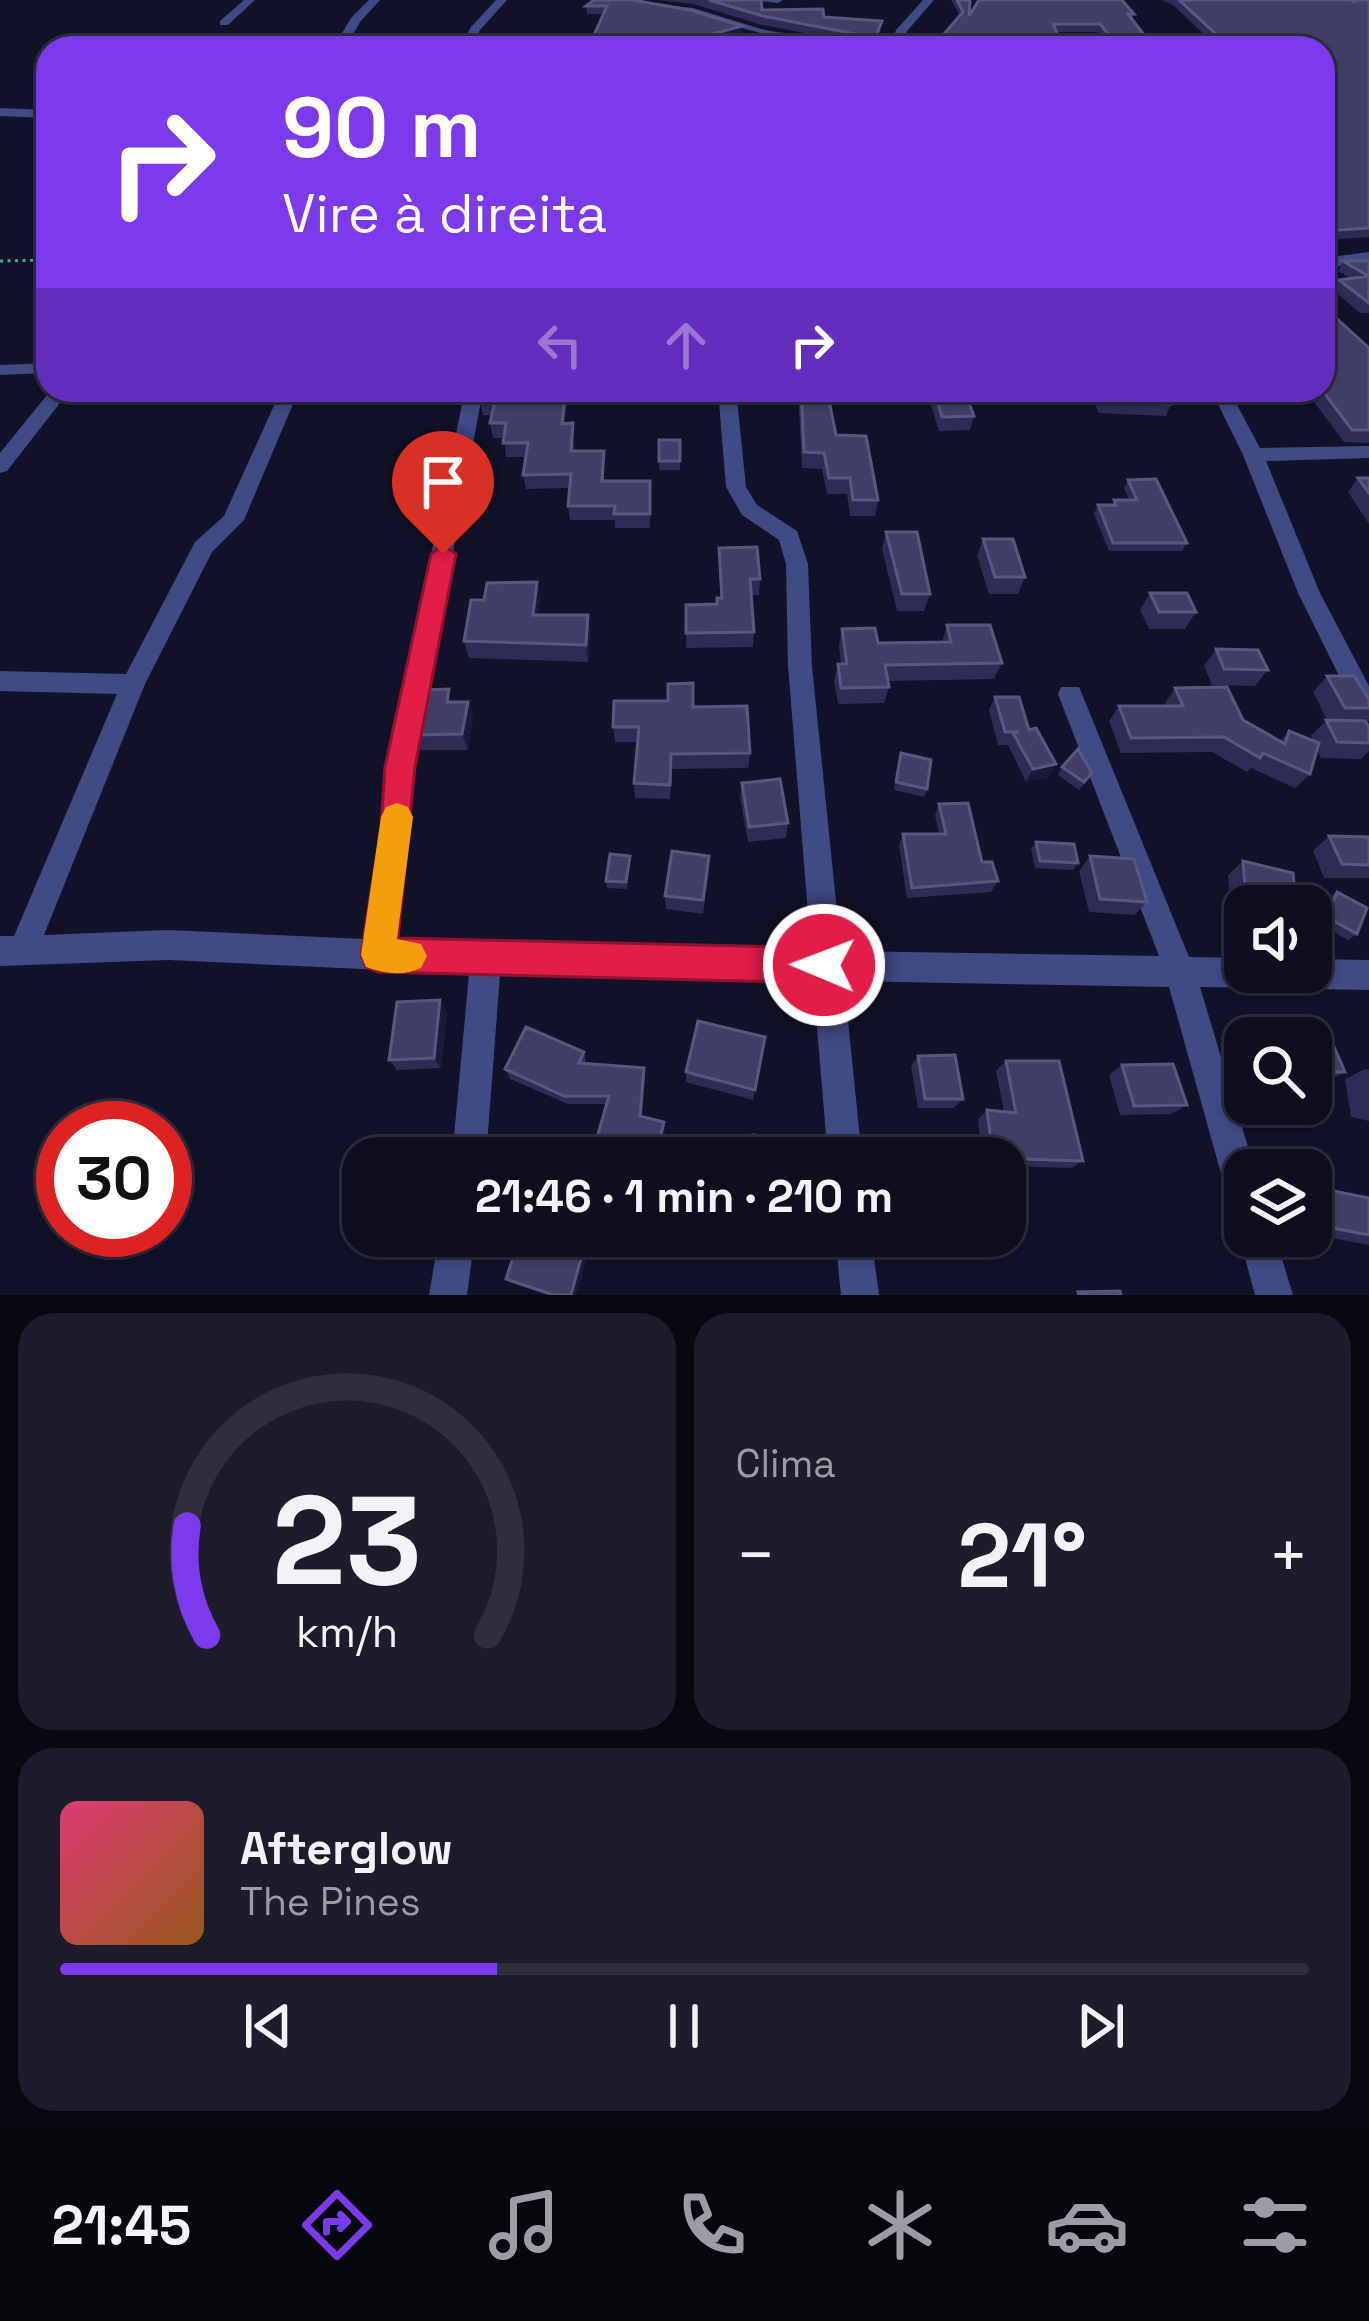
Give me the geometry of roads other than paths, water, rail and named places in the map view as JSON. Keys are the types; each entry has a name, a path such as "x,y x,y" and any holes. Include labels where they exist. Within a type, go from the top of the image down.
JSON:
{"street":[{"path":"224,23 250,0"},
{"path":"346,36 375,0"},
{"path":"471,36 502,0"},
{"path":"617,0 651,2 781,36"},
{"path":"757,0 778,0"},
{"path":"900,36 926,1"},
{"path":"769,36 775,35"},
{"path":"0,112 36,114"},
{"path":"1335,261 1369,257"},
{"path":"0,370 36,368"},
{"path":"0,466 51,402"},
{"path":"285,402 233,520 203,547 133,684 12,950 168,945 486,960 1369,975"},
{"path":"378,955 397,827 400,767 472,402"},
{"path":"728,402 736,488 749,510 789,536 797,564 800,666 843,1137"},
{"path":"1226,402 1309,593 1369,711"},
{"path":"1253,455 1369,452"},
{"path":"0,681 133,684"},
{"path":"1070,694 1180,972 1232,1149"},
{"path":"471,1137 486,960"},
{"path":"448,1295 454,1257"},
{"path":"855,1257 860,1295"},
{"path":"1263,1257 1274,1295"}]}
